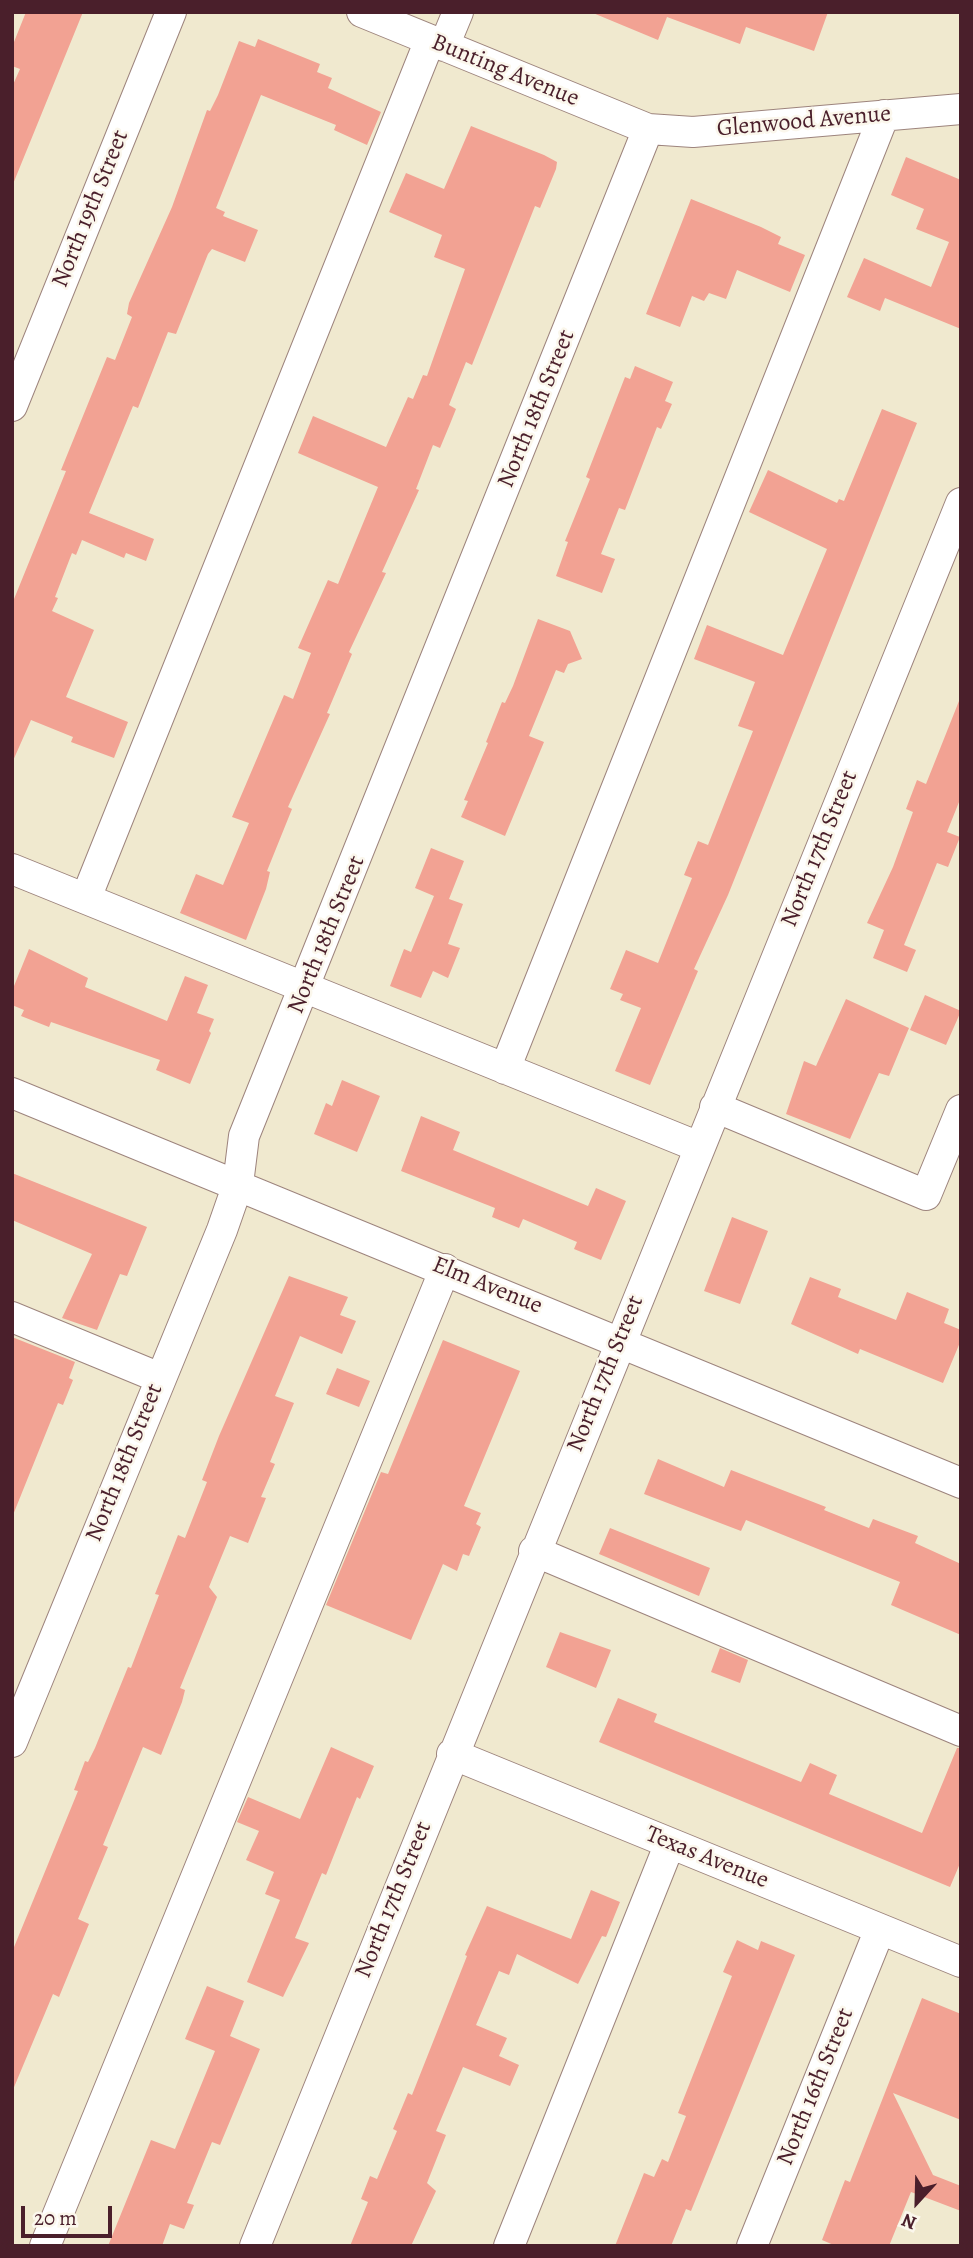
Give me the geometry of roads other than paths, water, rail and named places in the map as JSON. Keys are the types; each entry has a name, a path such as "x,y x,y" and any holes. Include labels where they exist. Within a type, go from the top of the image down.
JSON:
{"street":[{"name":"North 19th Street","path":"12,406 171,12"},
{"name":"Bunting Avenue","path":"362,12 648,129"},
{"path":"86,898 437,43 458,12"},
{"name":"Glenwood Avenue","path":"648,129 693,132 961,109"},
{"path":"505,1069 884,115"},
{"name":"North 18th Street","path":"12,1742 238,1184 244,1136 306,988 648,129"},
{"name":"North 17th Street","path":"255,2246 619,1341 961,503"},
{"path":"12,869 699,1147"},
{"name":"Elm Avenue","path":"12,1093 961,1483"},
{"path":"715,1107 926,1195 961,1110"},
{"path":"45,2246 444,1269"},
{"path":"12,1317 160,1378"},
{"path":"534,1551 961,1731"},
{"name":"Texas Avenue","path":"452,1754 961,1962"},
{"path":"509,2246 670,1843"},
{"name":"North 16th Street","path":"752,2246 880,1929"}]}
